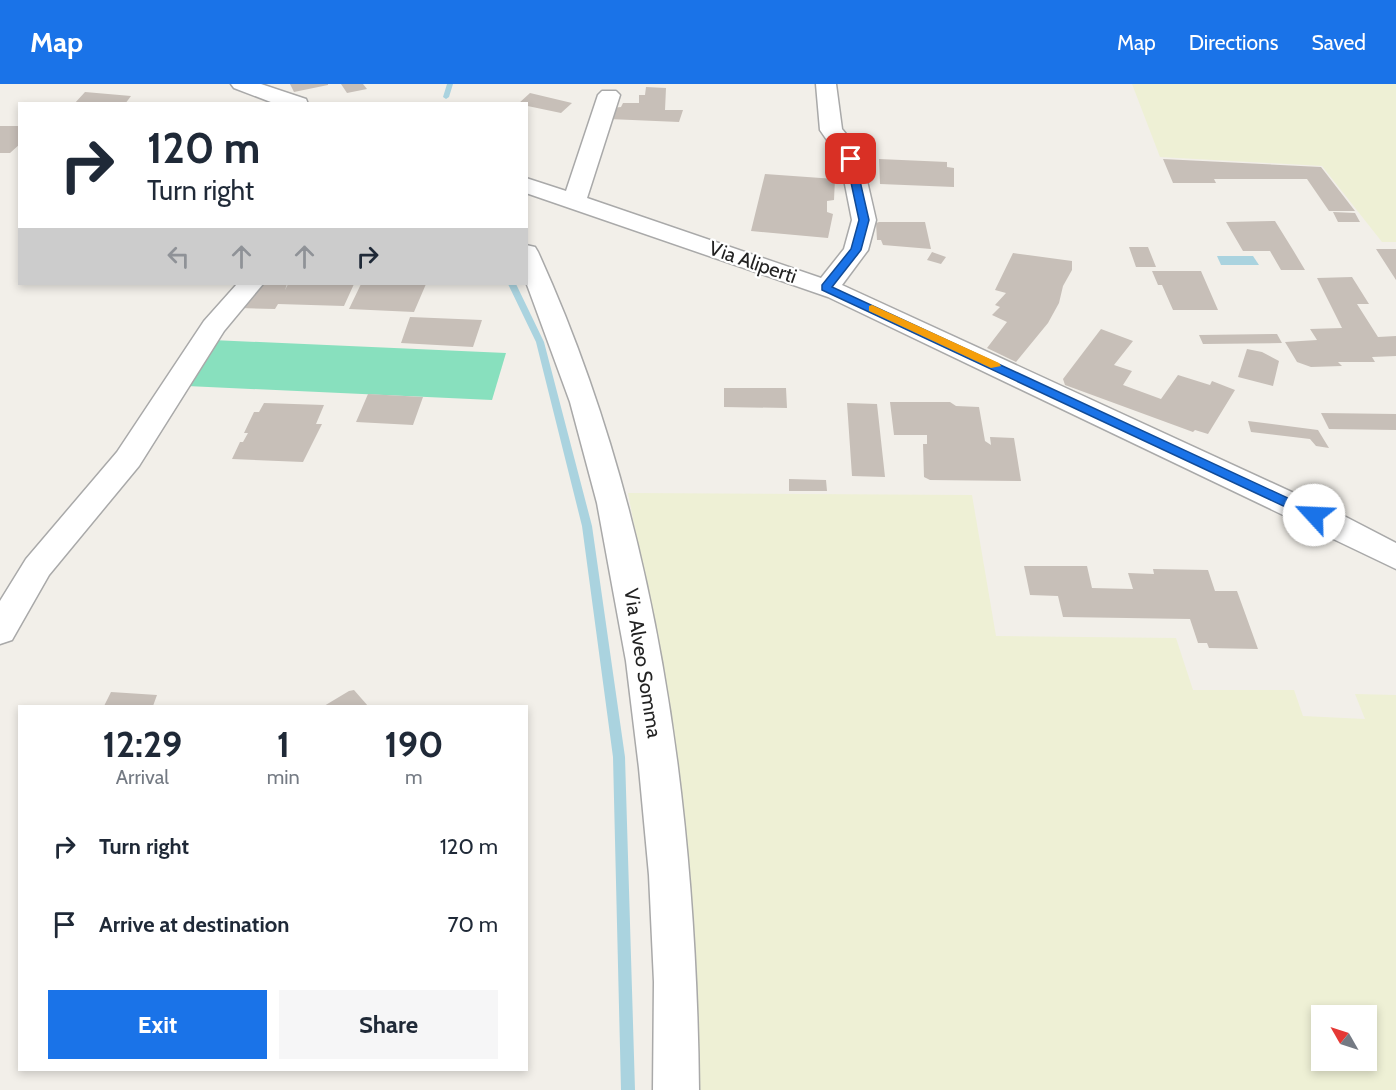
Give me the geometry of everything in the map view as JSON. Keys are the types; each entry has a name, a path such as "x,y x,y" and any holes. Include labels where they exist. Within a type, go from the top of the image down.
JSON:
{"street":[{"path":"241,84 285,102"},
{"path":"826,84 831,130 847,149 851,159 864,220 856,250 826,288"},
{"path":"575,200 609,95"},
{"name":"Via Aliperti","path":"528,186 826,288 1292,505 1396,556"},
{"name":"Via Alveo Somma","path":"528,257 577,373 599,442 635,612 655,736 669,875 677,1010 676,1090"},
{"path":"0,631 37,567 128,459 213,327 249,285"}],"green space":[{"path":"1132,84 1396,84 1396,242 1382,242 1322,166 1160,157"},
{"path":"212,340 506,353 492,400 187,386"},
{"path":"628,493 972,495 996,636 1176,638 1193,690 1294,690 1303,716 1365,719 1355,694 1396,695 1396,1090 694,1090 665,690"}],"water":[{"path":"1217,256 1253,256 1259,265 1221,265"}],"building":[{"path":"290,84 328,84 328,85 294,92"},
{"path":"341,84 363,84 367,89 347,93"},
{"path":"646,87 666,88 665,110 683,110 679,122 609,119 612,108 621,107 623,103 639,103 639,95 645,95"},
{"path":"85,92 131,96 126,102 76,102"},
{"path":"530,93 572,103 561,113 528,106 528,102 520,102"},
{"path":"0,126 18,126 18,146 10,153 0,153"},
{"path":"879,159 947,162 947,167 954,168 954,187 880,184"},
{"path":"1163,159 1321,167 1355,211 1329,211 1307,179 1214,179 1216,183 1173,183"},
{"path":"765,174 835,179 834,200 827,201 827,212 833,214 828,238 751,231"},
{"path":"1333,212 1355,213 1360,222 1338,222"},
{"path":"1275,221 1305,270 1281,270 1270,251 1243,251 1226,222"},
{"path":"925,222 931,249 883,245 881,240 877,240 876,223"},
{"path":"1129,247 1148,247 1156,267 1136,267"},
{"path":"1376,249 1396,249 1396,280"},
{"path":"932,252 946,257 941,264 927,260"},
{"path":"1013,253 1072,261 1072,270 1048,323 1016,362 987,348 1007,322 992,315 1000,307 995,305 1006,293 995,290"},
{"path":"1152,271 1201,271 1218,310 1173,310 1162,285 1158,285"},
{"path":"1352,277 1369,304 1357,304 1378,337 1396,336 1396,356 1372,357 1375,362 1338,362 1342,366 1311,367 1297,362 1285,342 1317,340 1310,329 1342,328 1317,278"},
{"path":"260,285 287,285 285,290 288,285 354,285 344,306 278,304 275,309 239,308"},
{"path":"361,285 426,285 414,312 349,309"},
{"path":"410,317 482,320 473,347 401,343"},
{"path":"1101,329 1133,341 1114,365 1132,371 1123,385 1161,399 1178,375 1210,385 1212,381 1235,390 1208,434 1195,430 1193,432 1065,385 1063,379"},
{"path":"1277,334 1282,343 1203,344 1199,335"},
{"path":"1247,349 1262,352 1279,361 1273,386 1238,377"},
{"path":"724,388 786,388 787,408 724,407"},
{"path":"368,394 423,397 413,425 356,422"},
{"path":"890,402 950,402 956,406 979,407 985,441 991,445 990,437 1014,438 1021,481 930,480 924,477 923,444 927,444 927,435 894,435"},
{"path":"264,403 324,405 316,424 322,424 303,462 232,459 240,442 243,442 248,433 244,433 254,412 259,412"},
{"path":"847,403 877,404 885,477 852,476"},
{"path":"1321,413 1396,414 1396,430 1329,429"},
{"path":"1248,421 1318,430 1329,448 1316,446 1310,439 1251,432"},
{"path":"789,479 826,480 827,491 789,491"},
{"path":"1024,566 1087,566 1092,588 1133,589 1128,573 1154,574 1153,569 1208,570 1215,591 1237,591 1258,649 1209,648 1207,643 1198,643 1190,619 1063,617 1058,596 1030,595"},
{"path":"354,690 367,705 326,705"},
{"path":"111,692 157,695 153,705 104,705"}],"waterway":[{"path":"446,97 450,84"},
{"path":"512,285 540,342 587,526 619,757 628,1090"}],"slow traffic":[{"path":"872,308 995,366"}],"route":[{"path":"851,159 864,220 856,250 826,288 1314,515"}]}
